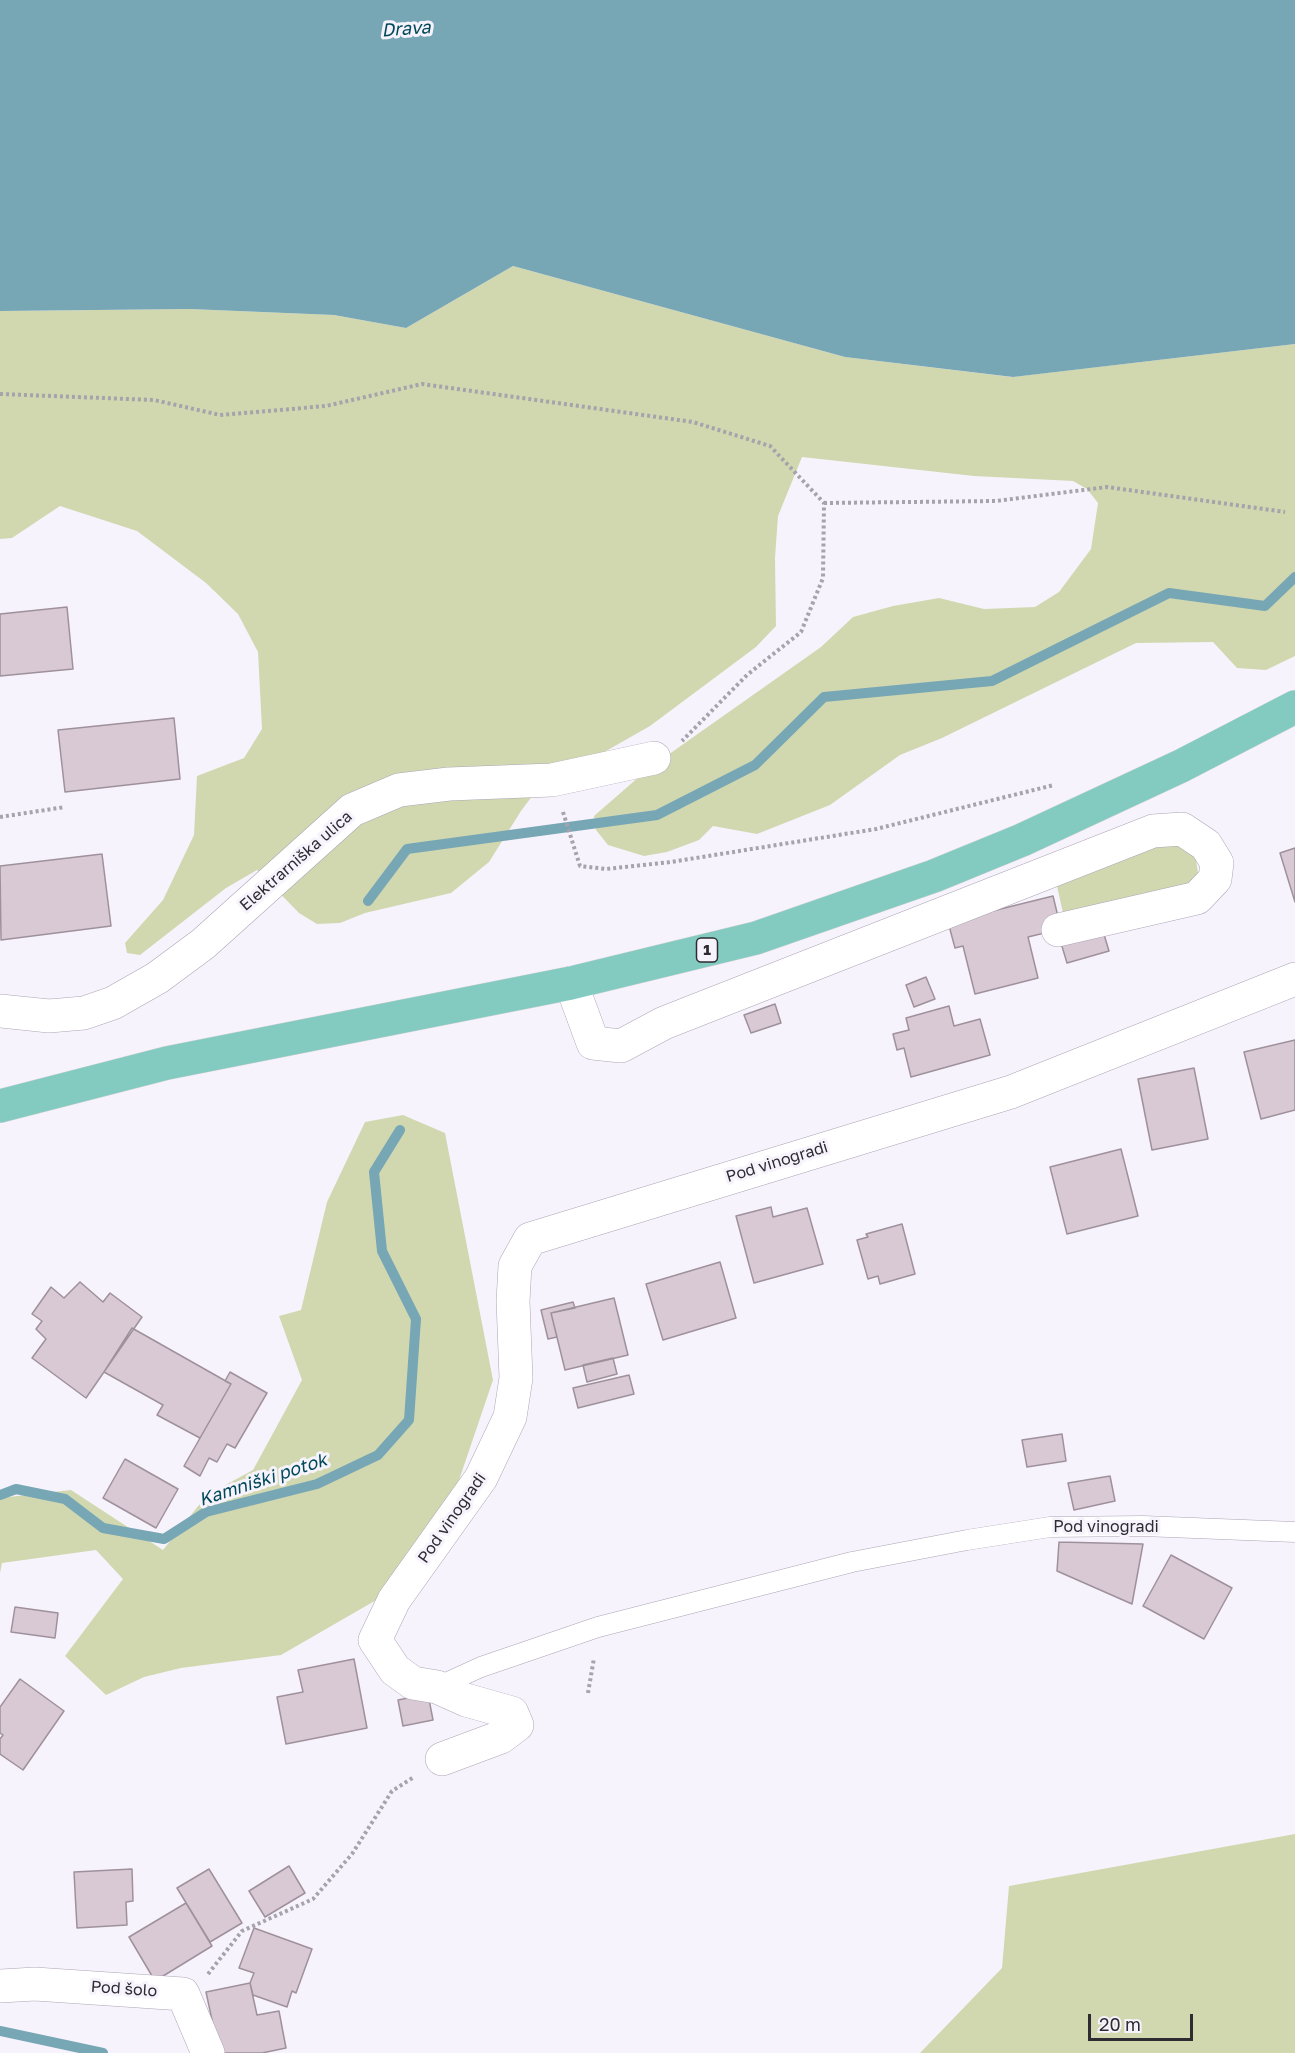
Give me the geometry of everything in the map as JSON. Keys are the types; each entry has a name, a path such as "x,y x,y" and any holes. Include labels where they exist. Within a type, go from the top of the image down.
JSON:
{"main road":[{"name":"1","path":"0,1106 167,1063 571,983 756,938 934,876 1110,800 1295,707"}],"street":[{"name":"Elektrarniška ulica","path":"0,1011 50,1016 84,1013 113,1003 157,978 203,944 352,810 399,790 448,784 552,780 654,758"},
{"path":"571,983 593,1043 621,1046 664,1023 1153,831 1182,829 1206,845 1217,863 1215,879 1197,898 1058,930"},
{"name":"Pod vinogradi","path":"437,1687 413,1683 395,1670 375,1640 394,1600 481,1478 510,1417 516,1378 513,1301 515,1266 530,1239 1011,1092 1295,979"},
{"path":"437,1687 466,1700 512,1713 517,1725 501,1737 442,1759"},
{"name":"Pod šolo","path":"0,1986 35,1984 183,1994"},
{"path":"183,1994 202,2034 208,2053"}],"lane":[{"name":"Pod vinogradi","path":"437,1687 481,1667 598,1627 852,1562 967,1540 1050,1527 1143,1526 1295,1532"}],"path":[{"path":"0,394 154,400 220,415 326,406 422,384 693,422 770,446 824,503 823,578 801,632 747,675 686,739 654,758"},
{"path":"824,503 996,501 1107,487 1285,512"},
{"path":"562,810 580,866 606,869 671,862 876,829 1059,783"},
{"path":"0,817 65,807"},
{"path":"183,1994 208,1974 242,1931 313,1899 352,1854 392,1791 442,1759"}],"green space":[{"path":"513,266 845,357 1012,377 1295,344 1295,656 1266,670 1237,668 1213,642 1136,643 942,738 900,755 830,805 757,834 713,826 699,840 667,852 644,856 608,845 596,830 594,816 648,769 821,647 853,617 893,606 939,598 984,609 1035,607 1059,592 1091,549 1098,503 1087,489 1073,481 974,476 802,457 778,516 775,558 776,626 756,647 650,726 599,755 554,767 521,811 489,862 451,893 365,913 340,923 317,924 299,913 257,870 226,888 140,955 127,953 125,943 163,900 194,835 197,776 244,758 262,729 258,652 238,614 206,583 137,531 60,506 12,538 0,539 0,311 190,309 334,315 406,328"},
{"path":"1167,843 1184,844 1196,860 1198,873 1192,885 1065,922 1057,886"},
{"path":"403,1115 445,1133 493,1380 456,1489 378,1599 281,1655 181,1668 144,1677 106,1695 65,1656 123,1579 96,1550 2,1563 0,1573 0,1498 71,1490 163,1550 207,1495 253,1470 302,1380 279,1316 301,1310 327,1202 365,1122"},
{"path":"1295,1834 1295,2053 920,2053 1002,1968 1009,1886"}],"water":[{"name":"Drava","path":"0,0 1295,0 1295,344 1013,377 845,357 513,266 406,328 334,315 190,309 0,311"}],"building":[{"path":"67,607 73,669 0,676 0,614"},
{"path":"174,718 180,779 65,792 58,730"},
{"path":"1295,848 1295,902 1280,853"},
{"path":"102,854 111,926 1,940 0,866"},
{"path":"1053,896 1061,929 1028,937 1038,978 975,994 963,946 955,948 948,922"},
{"path":"1103,931 1109,951 1067,963 1061,943"},
{"path":"926,977 935,999 914,1007 906,985"},
{"path":"775,1004 781,1023 751,1033 744,1015"},
{"path":"949,1006 954,1026 980,1019 990,1055 911,1077 904,1048 897,1050 893,1034 909,1030 906,1018"},
{"path":"1295,1040 1295,1110 1261,1119 1244,1052"},
{"path":"1194,1068 1208,1139 1152,1150 1138,1079"},
{"path":"1121,1149 1138,1216 1067,1234 1050,1167"},
{"path":"771,1207 773,1217 807,1208 823,1264 754,1283 736,1216"},
{"path":"902,1224 915,1274 880,1284 878,1276 868,1279 857,1240 868,1237 866,1234"},
{"path":"720,1262 736,1318 663,1340 646,1284"},
{"path":"80,1282 103,1302 110,1293 142,1317 86,1398 32,1358 46,1339 36,1329 42,1321 32,1314 51,1287 64,1298"},
{"path":"614,1298 628,1355 565,1370 551,1313"},
{"path":"573,1302 575,1308 551,1313 557,1337 548,1339 541,1310"},
{"path":"132,1328 231,1384 200,1438 157,1415 163,1405 104,1372"},
{"path":"613,1358 617,1374 587,1382 583,1365"},
{"path":"230,1372 267,1393 235,1448 227,1444 217,1462 209,1458 200,1476 184,1466 231,1384 225,1381"},
{"path":"629,1375 634,1394 578,1408 573,1388"},
{"path":"1062,1434 1066,1461 1027,1467 1022,1440"},
{"path":"125,1459 178,1489 156,1528 103,1498"},
{"path":"1110,1476 1115,1501 1074,1510 1068,1483"},
{"path":"1059,1542 1143,1544 1132,1604 1057,1571"},
{"path":"1171,1555 1232,1588 1204,1639 1143,1606"},
{"path":"15,1607 58,1613 55,1638 11,1632"},
{"path":"354,1659 367,1728 286,1744 277,1697 303,1692 298,1670"},
{"path":"20,1679 64,1711 23,1770 0,1754 0,1739 3,1735 0,1733 0,1707"},
{"path":"428,1694 433,1720 403,1726 398,1700"},
{"path":"289,1866 305,1893 265,1917 249,1891"},
{"path":"132,1869 133,1901 126,1902 127,1925 77,1928 74,1872"},
{"path":"209,1869 242,1923 210,1942 177,1888"},
{"path":"186,1903 212,1946 155,1981 129,1937"},
{"path":"254,1928 312,1949 296,1993 292,1991 287,2007 253,1995 250,1983 254,1973 239,1968"},
{"path":"250,1983 257,2015 279,2011 286,2048 262,2053 219,2053 206,1992"}],"waterway":[{"path":"368,901 407,849 657,815 755,765 824,697 992,681 1169,593 1265,606 1295,577"},
{"name":"Kamniški potok","path":"0,1495 16,1489 65,1499 103,1528 164,1539 206,1512 317,1484 378,1455 409,1420 416,1319 382,1251 374,1172 400,1130"},
{"name":"Kamniški potok","path":"0,2031 103,2053"}]}
